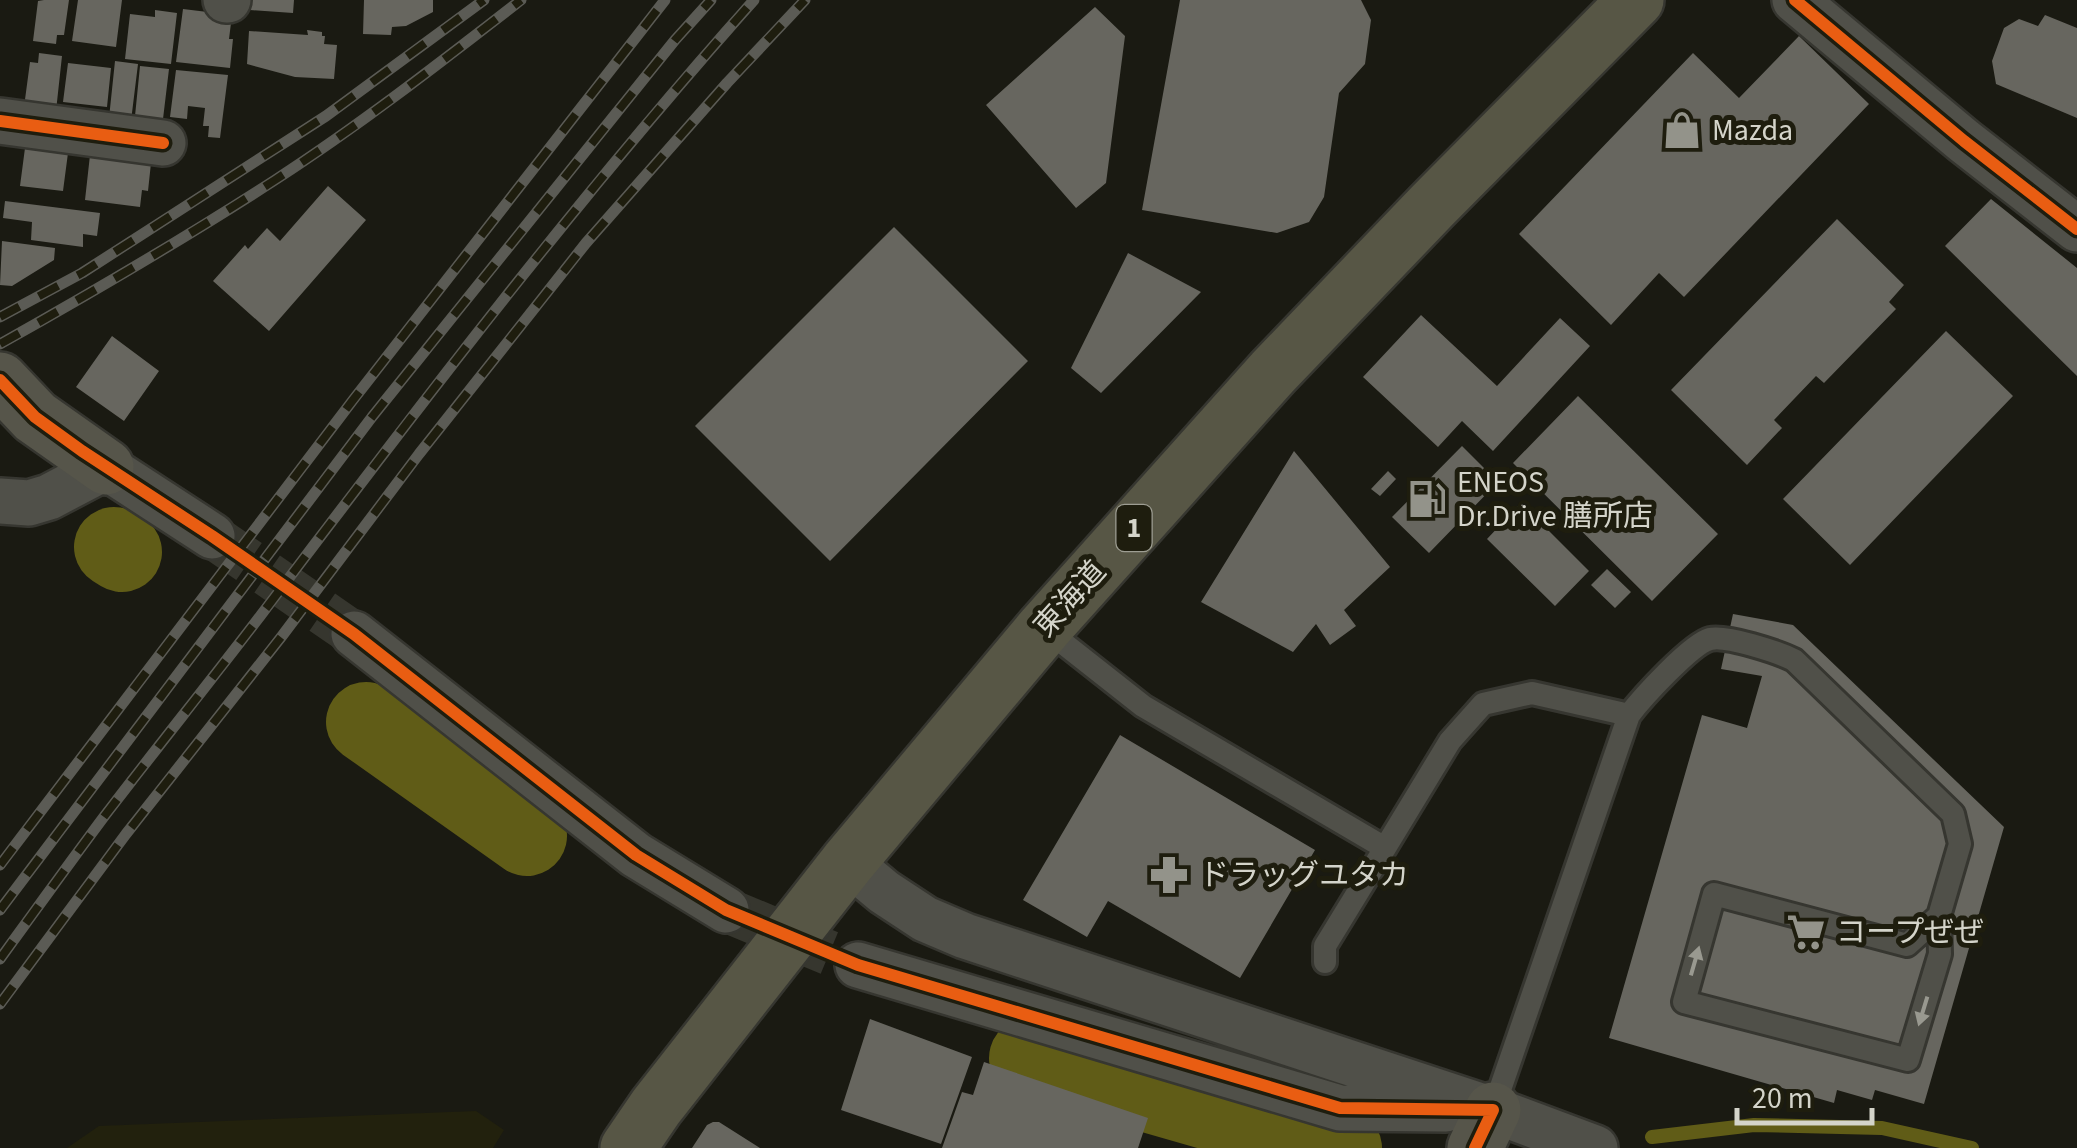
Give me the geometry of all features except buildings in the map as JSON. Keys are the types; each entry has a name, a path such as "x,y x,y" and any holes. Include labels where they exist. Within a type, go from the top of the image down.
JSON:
{"highway":[{"name":"東海道","path":"628,1148 848,862 1044,628 1274,372 1636,0"}],"street":[{"path":"1795,0 2077,229"},
{"path":"0,121 163,143"},
{"path":"0,380 35,417 212,536"},
{"path":"0,501 29,503 49,498 106,467"},
{"path":"354,634 636,856 726,910"},
{"path":"848,862 925,919 964,936 1484,1129"},
{"path":"858,965 1340,1108 1594,1148"}],"lane":[{"path":"1044,628 1143,706 1384,848"},
{"path":"1484,1129 1629,715 1698,645 1713,638 1774,650 1794,660 1952,814 1960,844 1938,916 1940,954 1908,1060 1684,1002 1714,894 1907,944 1938,916"},
{"path":"1325,962 1325,946 1384,848 1450,741 1483,704 1532,693 1629,715"}],"shaded area":[{"path":"476,1111 504,1130 493,1148 67,1148 99,1126"}],"waterway":[{"path":"114,547 122,552"},
{"path":"366,722 527,836"},
{"path":"1029,1058 1342,1148"},
{"path":"1652,1137 1754,1125 1882,1128 1972,1148"}],"tunnel":[{"path":"212,536 354,634"},
{"path":"726,910 858,965"}],"railway":[{"path":"0,317 82,273 326,116 484,0"},
{"path":"0,344 275,180 369,115 521,0"},
{"path":"0,865 353,400 665,0"},
{"path":"0,910 372,417 711,0"},
{"path":"0,959 103,818 501,303 625,149 754,0"},
{"path":"0,1004 126,834 586,243 805,0"}],"cycle path":[{"path":"1795,0 2077,229"},
{"path":"0,121 163,143"},
{"path":"0,380 35,417 354,634 636,855 726,910 858,965 1340,1108 1493,1110 1475,1148"}],"place":[{"name":"Mazda","path":"1682,130"},
{"name":"ENEOS Dr.Drive 膳所店","path":"1427,499"},
{"name":"ドラッグユタカ","path":"1169,875"},
{"name":"コープぜぜ","path":"1806,932"}]}
